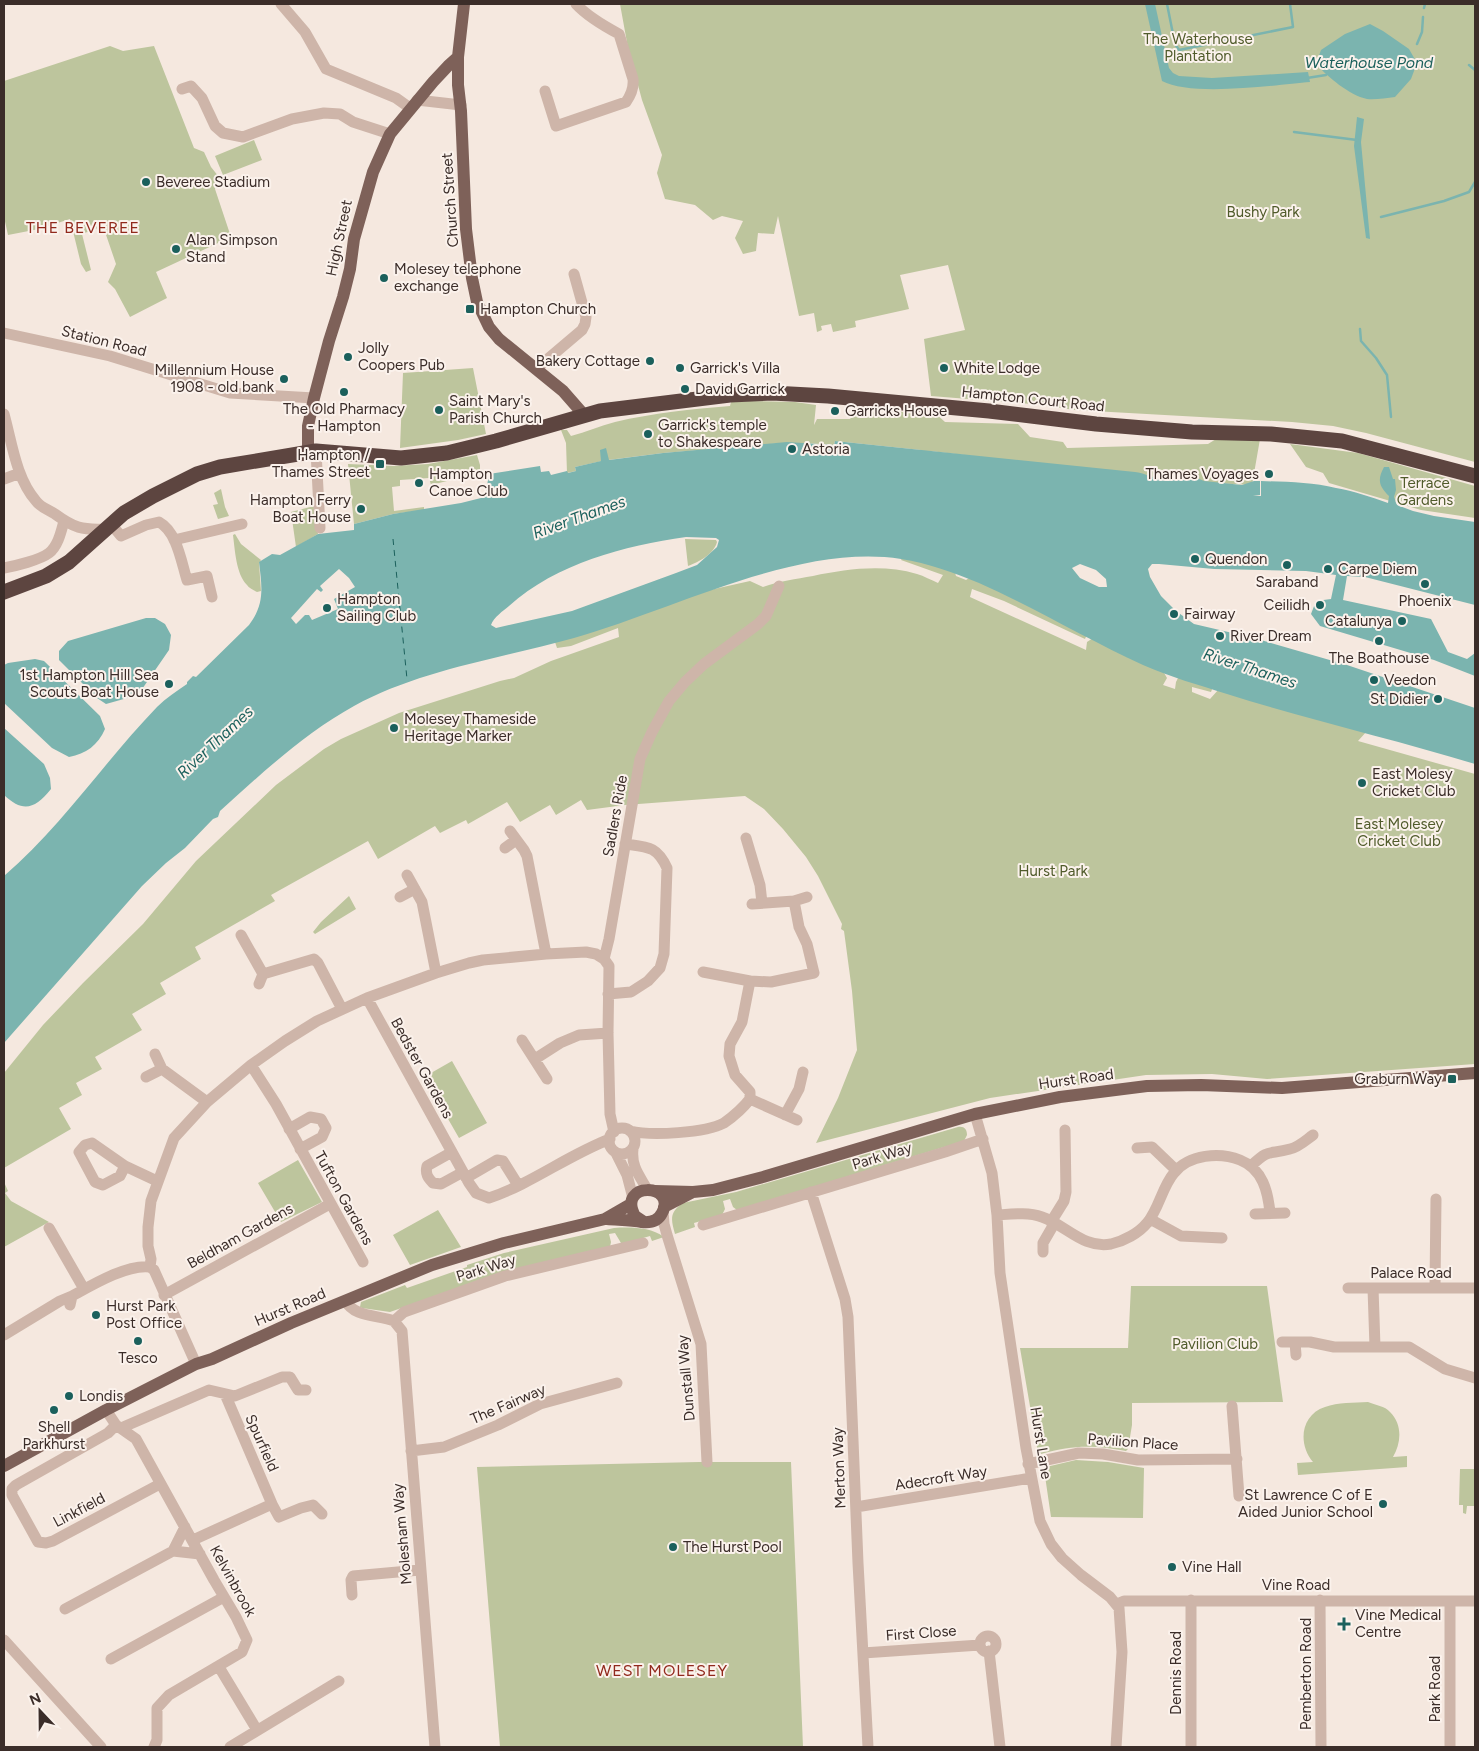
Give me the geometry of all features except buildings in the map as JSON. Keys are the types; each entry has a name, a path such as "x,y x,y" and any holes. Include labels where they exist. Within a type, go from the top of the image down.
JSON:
{"highway":[{"name":"Hampton Court Road","path":"4,592 46,576 69,562 124,513 153,496 200,474 220,467 312,452 401,458 432,455 459,451 584,415 645,405 738,394 772,393 828,396 989,411 1105,425 1192,432 1271,434 1342,441 1475,476"}],"main road":[{"name":"Church Street","path":"464,4 458,57 458,85 461,105 466,229 477,302 489,327 499,339 563,391 584,415"},
{"name":"High Street","path":"312,452 308,426 314,398 328,341 345,288 362,207 373,172 390,134 413,104 458,57"},
{"name":"Hurst Road","path":"651,1190 693,1192 713,1190 975,1114 1060,1097 1148,1086 1201,1085 1282,1088 1475,1073"},
{"path":"651,1190 662,1198 664,1209 659,1218 648,1222 635,1216 632,1201 639,1192 651,1190"},
{"name":"Hurst Road","path":"664,1209 693,1192"},
{"name":"Hurst Road","path":"605,1219 632,1201"},
{"name":"Hurst Road","path":"4,1466 106,1410 196,1364 212,1359 432,1266 486,1248 605,1219 648,1222"}],"street":[{"path":"281,4 304,32 326,69 413,104 461,105"},
{"path":"546,91 556,126 626,102 631,95 634,85 633,79 619,34 602,25 576,4"},
{"path":"189,84 202,98 214,126 224,133 242,137 292,119 324,113 340,114 353,122 390,134"},
{"path":"536,369 582,330 585,324 586,317 574,274"},
{"name":"Station Road","path":"4,333 110,356 230,393 314,398"},
{"path":"4,414 20,473 37,503 64,521 84,530 108,526 121,536 146,525 159,522 166,526 174,540 186,580 207,576 212,597"},
{"path":"312,452 320,528"},
{"path":"4,479 20,473"},
{"path":"4,568 25,563 48,553 58,540 64,521"},
{"path":"174,540 242,524"},
{"name":"Sadlers Ride","path":"632,1201 611,1103 608,1033 609,966 604,959 640,759 652,732 669,702 704,664 766,616 779,586"},
{"path":"505,848 513,836 527,856 546,954"},
{"path":"746,838 760,885 757,903 794,901 807,897"},
{"path":"608,994 626,993 636,989 660,968 664,954 667,868 662,856 653,849 625,844"},
{"path":"407,875 422,902 436,973"},
{"path":"400,897 414,889"},
{"path":"703,972 750,981 771,982 819,973 799,926 794,901"},
{"path":"241,935 261,979 314,959 319,947"},
{"path":"150,1267 148,1227 151,1201 174,1138 207,1102 251,1065 293,1036 342,1009 367,998 436,973 483,960 586,952 596,954 604,959"},
{"path":"314,959 318,963 342,1009"},
{"path":"618,1139 639,1133 661,1133 716,1126 740,1110 750,1099 750,1092 735,1075 729,1056 730,1044 742,1022 750,981"},
{"name":"Bedster Gardens","path":"367,998 464,1174 476,1192 489,1198 505,1193 589,1147 618,1139"},
{"path":"535,1059 560,1043 579,1034 608,1033"},
{"path":"522,1040 546,1079"},
{"path":"155,1054 162,1069 207,1102"},
{"name":"Tufton Gardens","path":"251,1065 259,1076 363,1262"},
{"path":"146,1077 162,1069"},
{"path":"785,1115 799,1089 803,1072"},
{"path":"750,1099 797,1120"},
{"name":"Hurst Lane","path":"975,1114 992,1173 997,1215 1000,1273 1028,1464 1040,1521 1051,1544 1074,1570 1117,1604"},
{"name":"Tufton Gardens","path":"289,1129 310,1117 320,1119 326,1128 322,1137 300,1149"},
{"path":"1043,1252 1043,1243 1064,1201 1066,1192 1065,1130"},
{"path":"618,1139 627,1153 641,1140 661,1133"},
{"path":"1251,1166 1263,1154 1297,1146 1314,1134"},
{"path":"618,1139 634,1137 632,1159 634,1168 651,1190"},
{"name":"Park Way","path":"703,1225 983,1139"},
{"path":"1137,1148 1152,1147 1176,1170"},
{"path":"452,1152 427,1166 428,1178 433,1183 441,1184 497,1160 503,1161 518,1185"},
{"path":"997,1215 1021,1213 1042,1217 1082,1240 1095,1244 1111,1244 1130,1238 1147,1224 1176,1170 1185,1163 1199,1157 1215,1155 1229,1156 1251,1166 1260,1177 1268,1193 1270,1213"},
{"path":"125,1166 157,1181"},
{"name":"Merton Way","path":"811,1192 847,1307 868,1747"},
{"path":"1436,1199 1436,1288"},
{"name":"Beldham Gardens","path":"164,1296 330,1204"},
{"name":"Dunstall Way","path":"664,1209 664,1224 667,1236 701,1344 707,1462"},
{"path":"1255,1214 1285,1213"},
{"path":"1150,1218 1181,1236 1222,1238"},
{"path":"648,1222 660,1227 667,1236"},
{"path":"49,1228 84,1289"},
{"name":"Park Way","path":"394,1320 404,1312 487,1282 643,1243"},
{"path":"4,1335 60,1301 71,1301 84,1289 113,1275 138,1267 150,1267 154,1270 196,1364"},
{"name":"Palace Road","path":"1348,1288 1475,1288"},
{"path":"1373,1288 1375,1347"},
{"path":"346,1301 349,1308 356,1312 394,1320"},
{"name":"Molesham Way","path":"394,1320 402,1331 435,1747"},
{"path":"1282,1342 1310,1342 1334,1348 1409,1347 1445,1369 1475,1378"},
{"path":"1295,1342 1296,1355"},
{"path":"119,1426 209,1390 235,1396 282,1377 290,1377 298,1390 306,1390"},
{"name":"The Fairway","path":"411,1451 444,1447 498,1425 540,1404 617,1383"},
{"name":"Spurfield","path":"224,1394 272,1504"},
{"path":"1232,1406 1239,1496"},
{"name":"Kelvinbrook","path":"106,1410 119,1426 136,1439 247,1640 242,1652 219,1667 169,1694 157,1708 157,1740 154,1747"},
{"name":"Linkfield","path":"119,1426 12,1489 12,1495 38,1542 46,1543 53,1541 160,1484"},
{"name":"Pavilion Place","path":"1028,1464 1079,1453 1103,1454 1138,1460 1237,1459"},
{"name":"Adecroft Way","path":"856,1507 1031,1478"},
{"path":"193,1540 272,1504 279,1517 313,1505 322,1514"},
{"path":"65,1609 173,1550 186,1527"},
{"path":"173,1550 200,1554"},
{"path":"352,1595 351,1580 353,1576 420,1570"},
{"path":"111,1659 224,1597"},
{"name":"Vine Road","path":"1117,1604 1124,1601 1191,1600 1475,1601"},
{"name":"Dennis Road","path":"1191,1600 1191,1747"},
{"name":"Pemberton Road","path":"1320,1600 1321,1747"},
{"name":"Park Road","path":"1450,1601 1450,1747"},
{"path":"1116,1747 1122,1652 1120,1614 1117,1604"},
{"path":"4,1640 101,1747"},
{"name":"First Close","path":"863,1652 984,1648 1000,1747"},
{"path":"219,1667 257,1730"},
{"path":"230,1747 339,1681"}],"green space":[{"name":"Bushy Park","path":"620,4 1475,4 1475,462 1333,426 1075,410 1032,404 931,396 924,339 965,330 948,265 900,275 909,309 855,321 856,327 833,332 831,324 821,326 822,330 817,332 814,313 799,316 778,216 774,234 758,233 756,251 743,254 735,238 743,221 722,216 713,220 695,205 665,199 657,173 662,155 642,100 628,48"},
{"path":"110,46 123,51 154,46 194,148 204,152 211,167 219,177 215,189 231,237 156,272 167,298 130,317 115,289 108,282 116,264 103,226 82,234 91,270 86,272 81,264 70,219 39,229 8,235 4,217 4,81"},
{"path":"254,140 262,160 223,175 215,156"},
{"path":"473,368 486,434 400,448 403,373"},
{"path":"731,402 795,402 816,405 814,425 817,419 850,419 858,409 883,413 886,410 936,414 945,422 1018,424 1030,437 1063,442 1067,448 1208,444 1221,436 1260,439 1252,485 1096,477 1090,468 1042,468 1042,464 930,451 926,454 921,450 835,441 834,445 780,443 740,448 727,452 725,448 608,460 606,451 602,461 575,467 576,471 567,473 566,443 561,430 567,430 571,436 629,419 730,406"},
{"name":"Terrace Gardens","path":"1290,444 1358,453 1475,486 1475,518 1421,510 1329,483 1323,473 1306,467"},
{"path":"477,455 480,471 475,474 431,485 429,478 400,480 400,486 392,487 394,511 424,507 424,510 393,514 354,524 348,464 393,466 428,464"},
{"path":"221,489 229,516 218,519 213,505 218,504 214,493"},
{"path":"314,506 318,534 296,547 291,512"},
{"path":"235,534 241,544 261,560 259,563 261,591 257,592 250,588 240,575 235,555 233,535"},
{"path":"685,539 716,540 717,542 709,554 688,566"},
{"name":"Hurst Park","path":"905,552 953,565 956,576 966,580 982,570 1088,632 1085,639 1004,601 972,589 970,597 1086,650 1087,642 1099,634 1159,664 1167,678 1163,685 1175,689 1181,672 1214,684 1211,692 1192,687 1192,692 1210,699 1219,689 1367,731 1358,741 1475,774 1475,1064 1267,1079 1212,1074 1146,1075 990,1098 816,1143 838,1098 857,1050 852,991 844,931 841,929 842,924 818,876 806,857 783,829 764,809 745,796 625,805 587,810 581,800 556,815 550,805 520,822 507,802 468,824 466,820 440,833 435,826 378,859 368,841 271,895 275,901 195,947 201,959 160,983 166,994 132,1014 142,1030 95,1057 102,1069 76,1083 82,1095 59,1108 71,1129 4,1168 4,1073 43,1025 143,924 196,861 276,785 324,749 341,739 399,713 514,678 551,661 619,637 618,628 571,646 557,648 554,639 692,594 750,581 763,587 839,571 878,568 920,575 938,583 943,575 901,560"},
{"path":"349,896 356,909 315,934 313,932 321,922"},
{"path":"452,1061 487,1123 459,1138 424,1077"},
{"path":"958,1127 965,1128 967,1135 964,1141 737,1210 733,1207 730,1199 723,1201 725,1209 722,1215 694,1223 695,1227 675,1234 673,1213 683,1203 736,1192"},
{"path":"298,1160 322,1202 281,1222 258,1183"},
{"path":"4,1182 8,1191 5,1193 11,1201 49,1222 4,1247"},
{"path":"438,1210 461,1247 410,1265 393,1235"},
{"path":"614,1228 647,1229 664,1237 652,1241 650,1236 621,1243 615,1233 609,1234 610,1247 495,1275 390,1312 360,1307 361,1302 405,1285 407,1288 504,1253"},
{"name":"Pavilion Club","path":"1131,1286 1267,1286 1283,1402 1132,1403 1132,1425 1126,1451 1083,1447 1038,1453 1020,1348 1128,1348"},
{"path":"1368,1402 1385,1408 1394,1417 1399,1428 1399,1440 1393,1457 1407,1456 1407,1467 1298,1475 1297,1463 1313,1462 1308,1455 1304,1439 1306,1423 1310,1417 1317,1411 1330,1405"},
{"path":"1076,1460 1108,1462 1144,1468 1143,1518 1051,1517 1044,1469"},
{"path":"791,1462 803,1747 500,1747 477,1467"},
{"path":"1460,1469 1475,1469 1475,1506 1467,1506 1466,1514 1463,1513 1463,1505 1459,1505"}],"water":[{"path":"1145,4 1155,4 1169,68 1179,76 1212,78 1308,72 1310,82 1234,89 1212,89 1175,86 1162,81"},
{"name":"Waterhouse Pond","path":"1370,24 1409,49 1417,63 1411,79 1395,97 1367,99 1360,97 1339,85 1316,64 1321,50 1345,34"},
{"path":"1357,117 1364,119 1361,142 1370,239 1366,238 1354,146"},
{"name":"River Thames","path":"835,441 1135,472 1156,478 1194,478 1204,481 1242,485 1260,481 1260,495 1253,496 1261,496 1261,481 1308,483 1369,496 1388,503 1389,496 1381,486 1380,476 1384,467 1389,467 1393,479 1395,479 1396,490 1394,497 1397,505 1434,516 1475,522 1475,605 1365,577 1347,576 1343,600 1431,619 1448,652 1467,659 1475,653 1475,676 1434,660 1320,626 1311,614 1316,601 1331,599 1336,575 1306,571 1214,569 1152,564 1148,569 1150,577 1161,596 1176,611 1194,624 1254,638 1347,665 1475,708 1475,764 1258,703 1164,673 1122,655 979,583 941,569 901,559 861,557 820,561 736,582 574,638 433,674 406,683 354,706 318,728 268,768 220,811 218,817 213,819 185,848 142,886 4,1043 4,876 45,836 157,707 187,684 193,676 196,677 249,625 258,610 260,602 259,562 272,554 280,555 318,534 354,530 354,524 393,514 461,503 485,497 489,474 540,466 541,472 549,471 551,475 576,471 575,467 601,461 600,450 606,448 609,460 663,453 787,442 834,445","holes":["686,537 716,538 719,540 717,547 697,565 676,573 572,611 496,628 491,625 499,614 548,578 615,551","1080,564 1096,570 1106,579 1107,587 1099,587 1080,578 1072,568","339,569 355,587 334,599 338,609 312,620 309,615 305,615 296,624 291,618 317,589 321,592 323,590 320,586"]},
{"path":"146,618 155,618 165,624 171,635 169,650 138,695 106,704 97,698 59,660 59,651 68,641"},
{"path":"35,659 44,661 100,716 105,729 99,740 81,754 69,757 52,748 4,703 4,665"},
{"path":"4,728 44,764 50,778 51,789 40,801 29,806 17,804 4,795"}],"waterway":[{"path":"1167,4 1175,44 1179,50 1293,27 1290,4"},
{"path":"1424,8 1425,4"},
{"path":"1417,44 1422,32 1423,17"},
{"path":"1469,65 1475,70"},
{"path":"1307,78 1326,75"},
{"path":"1294,132 1357,140"},
{"path":"1381,217 1444,201 1469,192 1475,182"},
{"path":"1360,329 1361,341 1376,358 1387,375 1391,417"}],"ferry route":[{"path":"393,539 407,679"}],"place":[{"name":"Beveree Stadium","path":"146,182"},
{"name":"Alan Simpson Stand","path":"176,249"},
{"name":"Molesey telephone exchange","path":"384,278"},
{"name":"Hampton Church","path":"470,309"},
{"name":"Jolly Coopers Pub","path":"348,357"},
{"name":"Bakery Cottage","path":"650,361"},
{"name":"Garrick's Villa","path":"680,368"},
{"name":"White Lodge","path":"944,368"},
{"name":"Millennium House 1908 - old bank","path":"284,379"},
{"name":"David Garrick","path":"685,389"},
{"name":"The Old Pharmacy - Hampton","path":"344,392"},
{"name":"Saint Mary's Parish Church","path":"439,410"},
{"name":"Garricks House","path":"835,411"},
{"name":"Garrick's temple to Shakespeare","path":"648,434"},
{"name":"Astoria","path":"792,449"},
{"name":"Hampton / Thames Street","path":"380,464"},
{"name":"Thames Voyages","path":"1269,474"},
{"name":"Hampton Canoe Club","path":"419,483"},
{"name":"Hampton Ferry Boat House","path":"361,509"},
{"name":"Quendon","path":"1195,559"},
{"name":"Saraband","path":"1287,565"},
{"name":"Carpe Diem","path":"1328,569"},
{"name":"Phoenix","path":"1425,584"},
{"name":"Ceilidh","path":"1320,605"},
{"name":"Hampton Sailing Club","path":"327,608"},
{"name":"Fairway","path":"1174,614"},
{"name":"Catalunya","path":"1402,621"},
{"name":"River Dream","path":"1220,636"},
{"name":"The Boathouse","path":"1379,641"},
{"name":"Veedon","path":"1374,680"},
{"name":"1st Hampton Hill Sea Scouts Boat House","path":"169,684"},
{"name":"St Didier","path":"1438,699"},
{"name":"Molesey Thameside Heritage Marker","path":"394,728"},
{"name":"East Molesy Cricket Club","path":"1362,783"},
{"name":"Graburn Way","path":"1452,1079"},
{"name":"Hurst Park Post Office","path":"96,1315"},
{"name":"Tesco","path":"138,1341"},
{"name":"Londis","path":"69,1396"},
{"name":"Shell Parkhurst","path":"54,1410"},
{"name":"St Lawrence C of E Aided Junior School","path":"1383,1504"},
{"name":"The Hurst Pool","path":"673,1547"},
{"name":"Vine Hall","path":"1172,1567"},
{"name":"Vine Medical Centre","path":"1344,1624"}],"district":[{"name":"THE BEVEREE","path":"83,227"},
{"name":"WEST MOLESEY","path":"662,1670"}],"park label":[{"name":"The Waterhouse Plantation","path":"1198,48"},
{"name":"East Molesey Cricket Club","path":"1399,832"}]}
